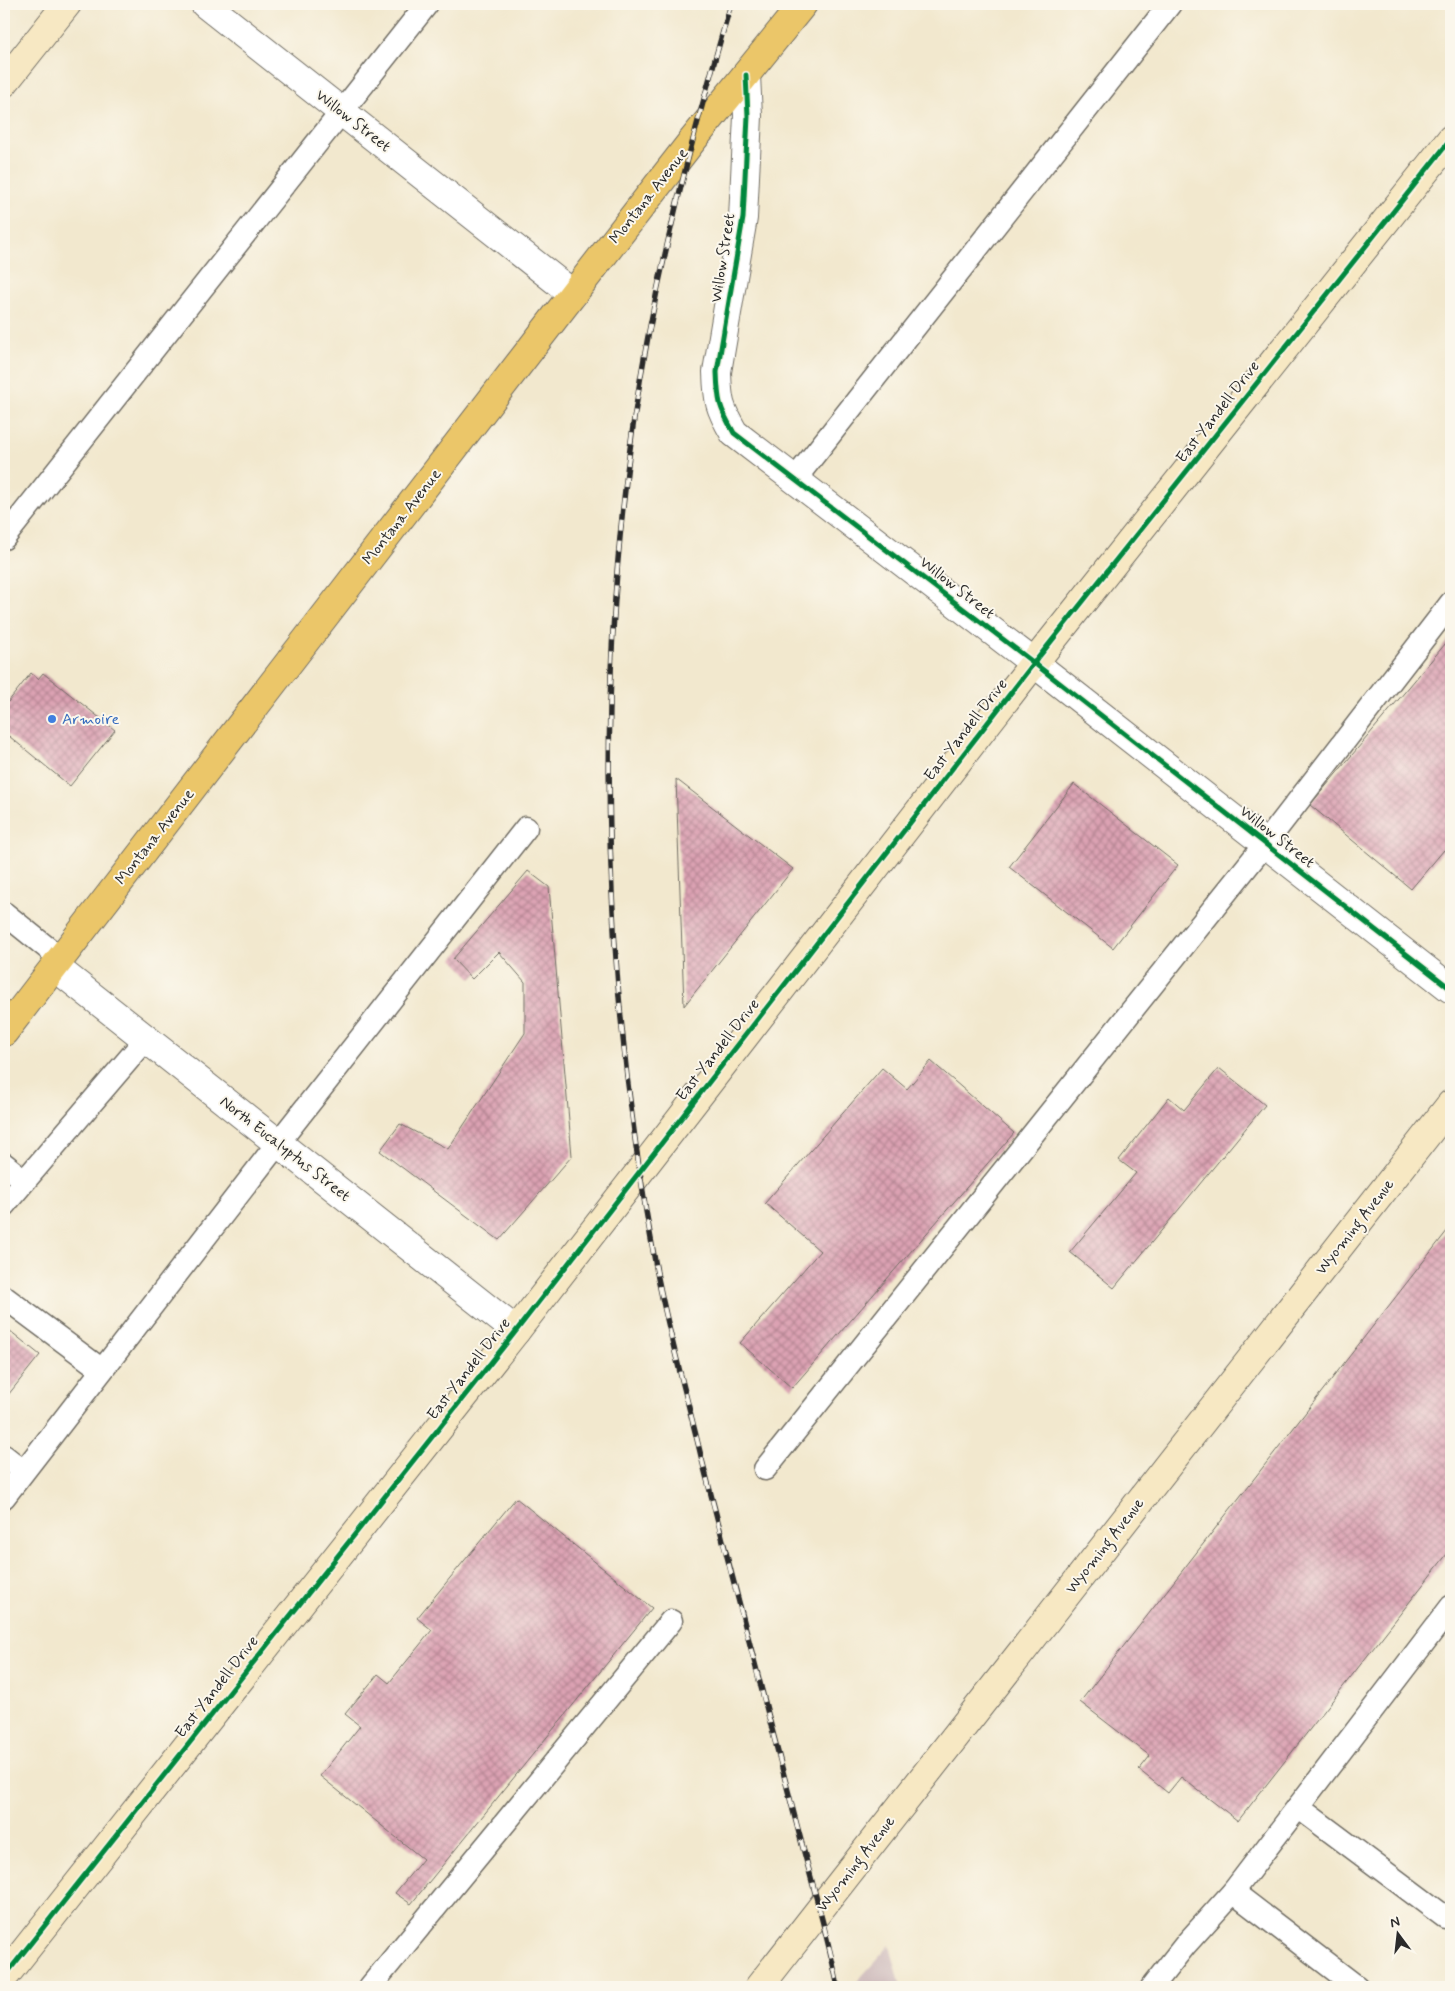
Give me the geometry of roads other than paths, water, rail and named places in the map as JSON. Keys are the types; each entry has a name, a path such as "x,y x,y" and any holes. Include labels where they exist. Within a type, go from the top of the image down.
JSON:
{"main road":[{"name":"Montana Avenue","path":"4,1032 573,294 692,141 803,4"}],"street":[{"path":"4,83 67,4"},
{"name":"Willow Street","path":"205,4 573,294"},
{"name":"Willow Street","path":"746,75 748,116 743,218 717,372 720,409 734,433 1034,663 1451,989"},
{"name":"East Yandell Drive","path":"4,1976 516,1331 1034,663 1451,138"},
{"name":"North Eucalyptus Street","path":"58,963 146,1039 516,1331"},
{"name":"Wyoming Avenue","path":"759,1987 1451,1104"}],"lane":[{"path":"4,538 427,4"},
{"path":"795,479 1170,4"},
{"path":"765,1468 1265,844 1451,603"},
{"path":"4,1497 278,1143 526,828"},
{"path":"4,913 58,963"},
{"path":"4,1204 146,1039"},
{"path":"4,1164 24,1180"},
{"path":"4,1297 102,1370"},
{"path":"4,1456 23,1471"},
{"path":"1152,1987 1186,1944 1233,1892 1451,1607"},
{"path":"370,1987 671,1621"},
{"path":"1298,1807 1445,1918"},
{"path":"1233,1892 1357,1987"}],"railway":[{"path":"731,4 675,210 652,314 634,419 621,526 613,634 609,742 610,850 616,957 626,1065 640,1172 658,1278 712,1500 838,1987"}],"place":[{"name":"Armoire","path":"52,719"}]}
